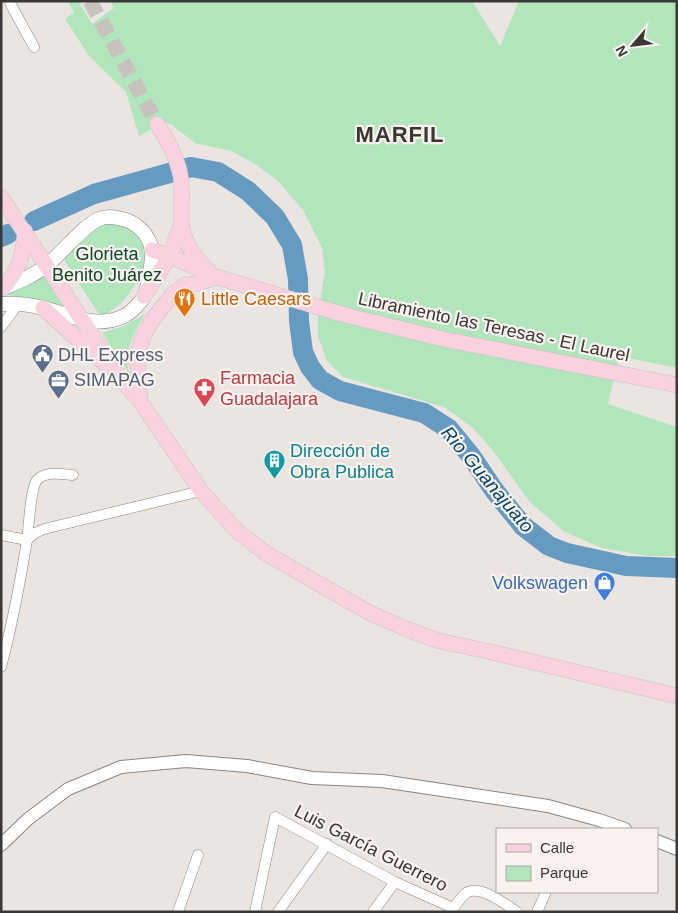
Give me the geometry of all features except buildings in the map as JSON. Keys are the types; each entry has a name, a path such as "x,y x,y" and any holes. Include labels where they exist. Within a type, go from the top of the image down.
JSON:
{"main road":[{"path":"157,124 174,156 180,174 181,224 184,236 188,246 203,266 217,277"},
{"path":"1,197 25,230 123,382"},
{"path":"2,288 28,279 47,265 86,228 100,219 113,217 128,220 139,226 148,239 152,250 144,296"},
{"path":"1,304 19,303 83,320 102,323 125,316 144,296 170,256 181,224"},
{"path":"2,288 13,277 20,264 25,230"},
{"name":"Libramiento las Teresas - El Laurel","path":"152,250 217,277 345,315 443,339 677,385"},
{"path":"140,401 137,356 142,339 152,322 171,296 185,285 196,284 217,277"},
{"path":"43,308 123,382 140,401 201,491 238,531 267,554 368,612 439,641 677,696"}],"street":[{"path":"9,1 34,47"},
{"path":"1,327 19,303"},
{"path":"1,667 8,642 27,540 32,496 37,481 46,474 73,475"},
{"path":"27,540 35,533 44,529 201,491"},
{"path":"1,535 27,540"},
{"path":"1,845 28,819 68,789 121,767 186,761 247,766 312,778 382,780 548,806 621,828"},
{"name":"Luis García Guerrero","path":"255,912 275,817 395,882 452,910"},
{"path":"658,841 677,849"},
{"path":"278,912 327,844"},
{"path":"178,912 198,855"},
{"path":"372,912 395,882"},
{"path":"452,910 467,893 476,890 486,893 517,912"},
{"path":"537,912 546,893"}],"green space":[{"path":"68,1 78,1 92,24 114,8 110,1 472,1 500,46 519,1 677,1 677,368 619,356 608,404 677,427 677,556 648,556 602,548 563,531 529,501 494,452 472,427 444,407 343,377 327,361 318,336 318,313 325,272 322,248 303,210 277,180 255,164 231,151 195,143 172,125 165,122 139,136 126,92 89,56 65,19 74,12"},
{"name":"Glorieta Benito Juárez","path":"109,223 131,227 143,241 146,253 143,269 130,293 115,308 100,316 63,258 92,230"},
{"path":"45,276 66,309 35,300 2,294 20,289"},
{"path":"145,314 129,349 129,373 102,333 124,326"}],"waterway":[{"name":"Rio Guanajuato","path":"34,221 94,194 191,167 218,172 248,191 275,217 292,245 298,279 299,321 303,352 310,367 320,380 340,391 424,413 449,429 523,526 549,546 567,553 626,566 677,568"},
{"path":"1,237 8,234"}],"tunnel":[{"path":"90,1 157,124"}],"place":[{"name":"Little Caesars","path":"185,318"},
{"name":"DHL Express","path":"42,374"},
{"name":"SIMAPAG","path":"58,399"},
{"name":"Farmacia Guadalajara","path":"204,407"},
{"name":"Dirección de Obra Publica","path":"274,480"},
{"name":"Volkswagen","path":"604,602"}],"district":[{"name":"MARFIL","path":"400,134"}]}
